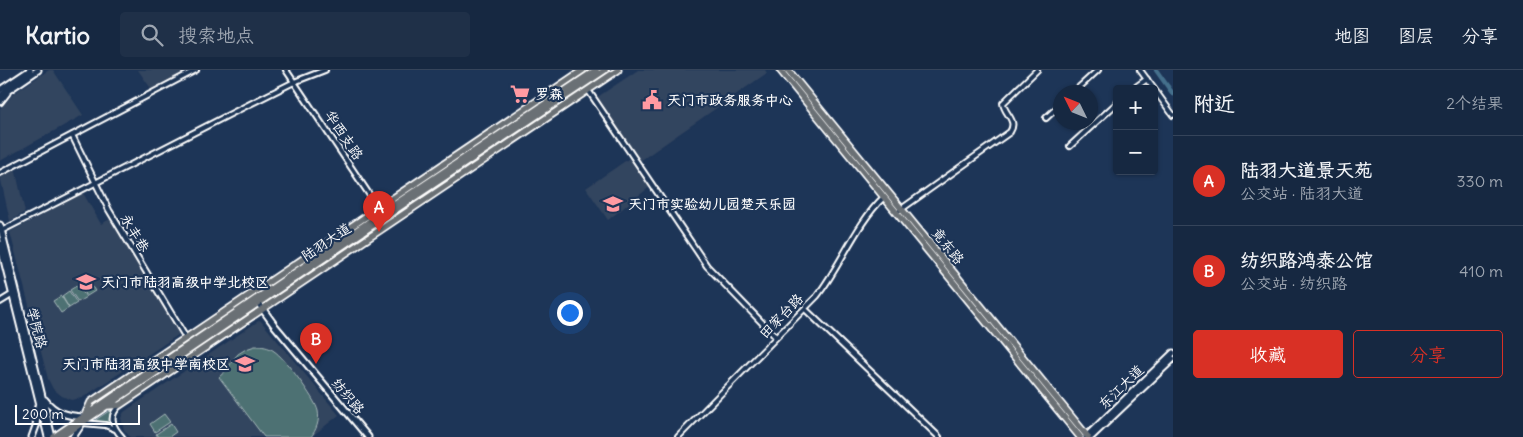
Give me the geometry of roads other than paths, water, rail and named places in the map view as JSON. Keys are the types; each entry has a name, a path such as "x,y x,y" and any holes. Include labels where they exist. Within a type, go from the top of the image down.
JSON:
{"main road":[{"path":"0,96 30,70"},
{"path":"0,90 9,87 38,70"},
{"path":"73,437 91,402 380,210 583,70"},
{"name":"陆羽大道","path":"53,437 105,407 257,301 380,210 596,70"},
{"name":"陆羽大道","path":"61,437 257,301 606,70"},
{"path":"105,407 120,405 618,70"},
{"name":"竟东路","path":"780,70 884,198 899,211 1088,437"},
{"name":"竟东路","path":"788,70 1080,437"},
{"path":"0,86 9,87"},
{"path":"0,102 9,87"},
{"name":"学院路","path":"0,225 13,293"},
{"name":"学院路","path":"0,244 53,437"},
{"name":"纺织路","path":"251,294 368,437"},
{"name":"东江大道","path":"1088,437 1173,353"},
{"name":"东江大道","path":"1088,437 1173,359"},
{"path":"32,437 41,398 56,411 83,420"},
{"name":"学院路","path":"41,398 48,437"}],"street":[{"path":"0,173 196,70"},
{"name":"华西支路","path":"286,70 380,210"},
{"path":"1,232 294,82 325,70"},
{"path":"899,211 1010,132 1013,120 1003,107 1003,102 1037,70"},
{"path":"1082,85 1098,70"},
{"path":"1140,70 1151,85"},
{"path":"1139,85 1147,79"},
{"path":"588,90 707,266 776,337"},
{"path":"1158,94 1173,114"},
{"path":"1070,146 1113,107"},
{"path":"1046,118 1053,112"},
{"name":"永丰巷","path":"72,135 114,219 186,338"},
{"name":"田家台路","path":"678,437 805,309 823,288 869,213 884,198"},
{"path":"0,302 13,293"},
{"path":"805,309 939,437"},
{"path":"120,405 112,417 112,422 122,437"},
{"path":"83,420 115,429"}],"waterway":[{"path":"1156,70 1173,94"}],"place":[{"name":"罗森","path":"520,94"},
{"name":"天门市政务服务中心","path":"652,100"},
{"name":"天门市实验幼儿园楚天乐园","path":"613,204"},
{"name":"陆羽大道景天苑","path":"379,232"},
{"name":"天门市陆羽高级中学北校区","path":"86,282"},
{"name":"天门市陆羽高级中学南校区","path":"245,364"},
{"name":"纺织路鸿泰公馆","path":"316,364"}]}
